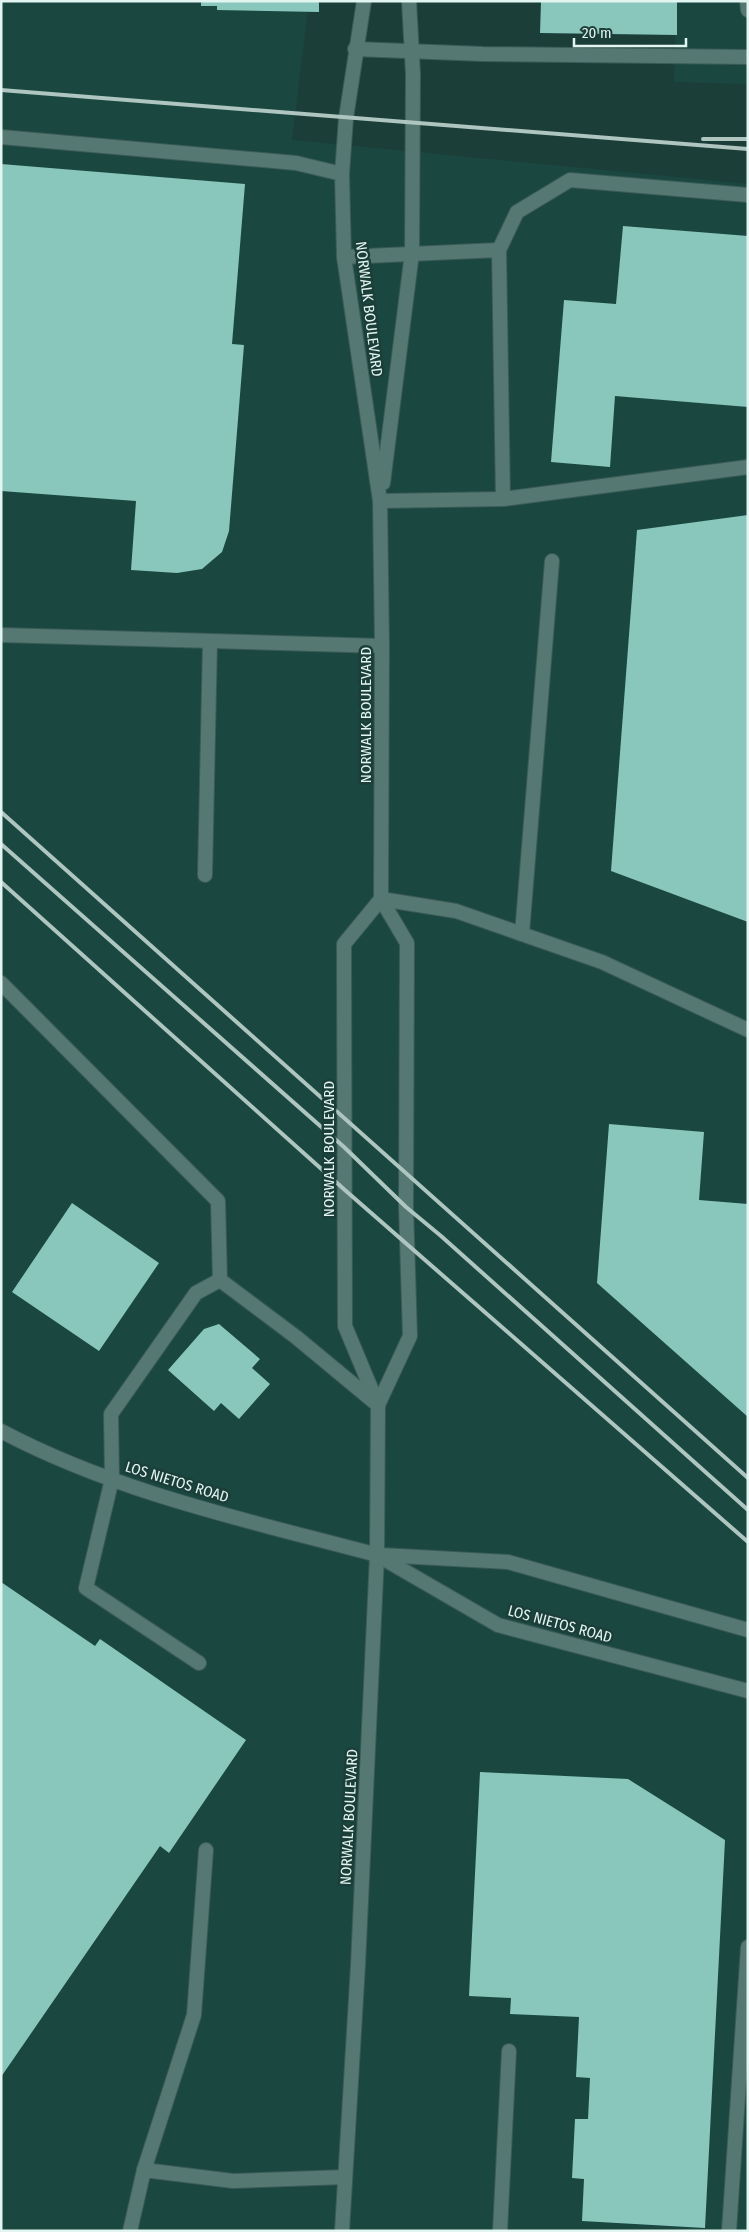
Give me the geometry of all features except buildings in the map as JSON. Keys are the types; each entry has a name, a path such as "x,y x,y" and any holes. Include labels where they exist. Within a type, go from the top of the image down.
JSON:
{"main road":[{"name":"NORWALK BOULEVARD","path":"364,1 355,49 346,118 342,174 344,257 380,501 382,646 381,899 407,944 406,1226 410,1336 378,1405"},
{"name":"NORWALK BOULEVARD","path":"380,501 412,253 412,51 409,1"},
{"path":"747,1 748,10"},
{"path":"355,49 748,58"},
{"path":"1,137 296,162 342,174"},
{"path":"503,499 499,250 518,212 570,180 748,195"},
{"path":"344,257 499,250"},
{"path":"380,501 503,499 748,467"},
{"path":"522,934 552,561"},
{"path":"1,635 382,646"},
{"path":"205,875 210,641"},
{"name":"NORWALK BOULEVARD","path":"342,2231 358,1964 377,1555 378,1405 345,1326 344,944 381,899"},
{"path":"381,899 456,911 602,962 748,1030"},
{"path":"1,983 218,1201 220,1280"},
{"path":"220,1280 296,1337 378,1405"},
{"path":"199,1663 86,1588 112,1479 111,1414 196,1293 220,1280"},
{"name":"LOS NIETOS ROAD","path":"1,1431 40,1451 152,1494 377,1555 508,1562 748,1630"},
{"name":"LOS NIETOS ROAD","path":"377,1555 498,1625 748,1691"},
{"path":"130,2231 144,2170 194,2016 206,1850"},
{"path":"729,2231 748,1947"},
{"path":"500,2231 509,2051"},
{"path":"144,2170 233,2181 345,2177"}],"shaded area":[{"path":"1,1 309,1 292,140 748,184 748,2231 1,2231"},
{"path":"676,1 748,1 748,84 674,82"}],"railway":[{"path":"1,90 748,149"},
{"path":"703,139 748,139"},
{"path":"1,812 748,1478"},
{"path":"1,844 344,1147 406,1207 441,1236 748,1510"},
{"path":"1,882 346,1191 748,1542"}]}
